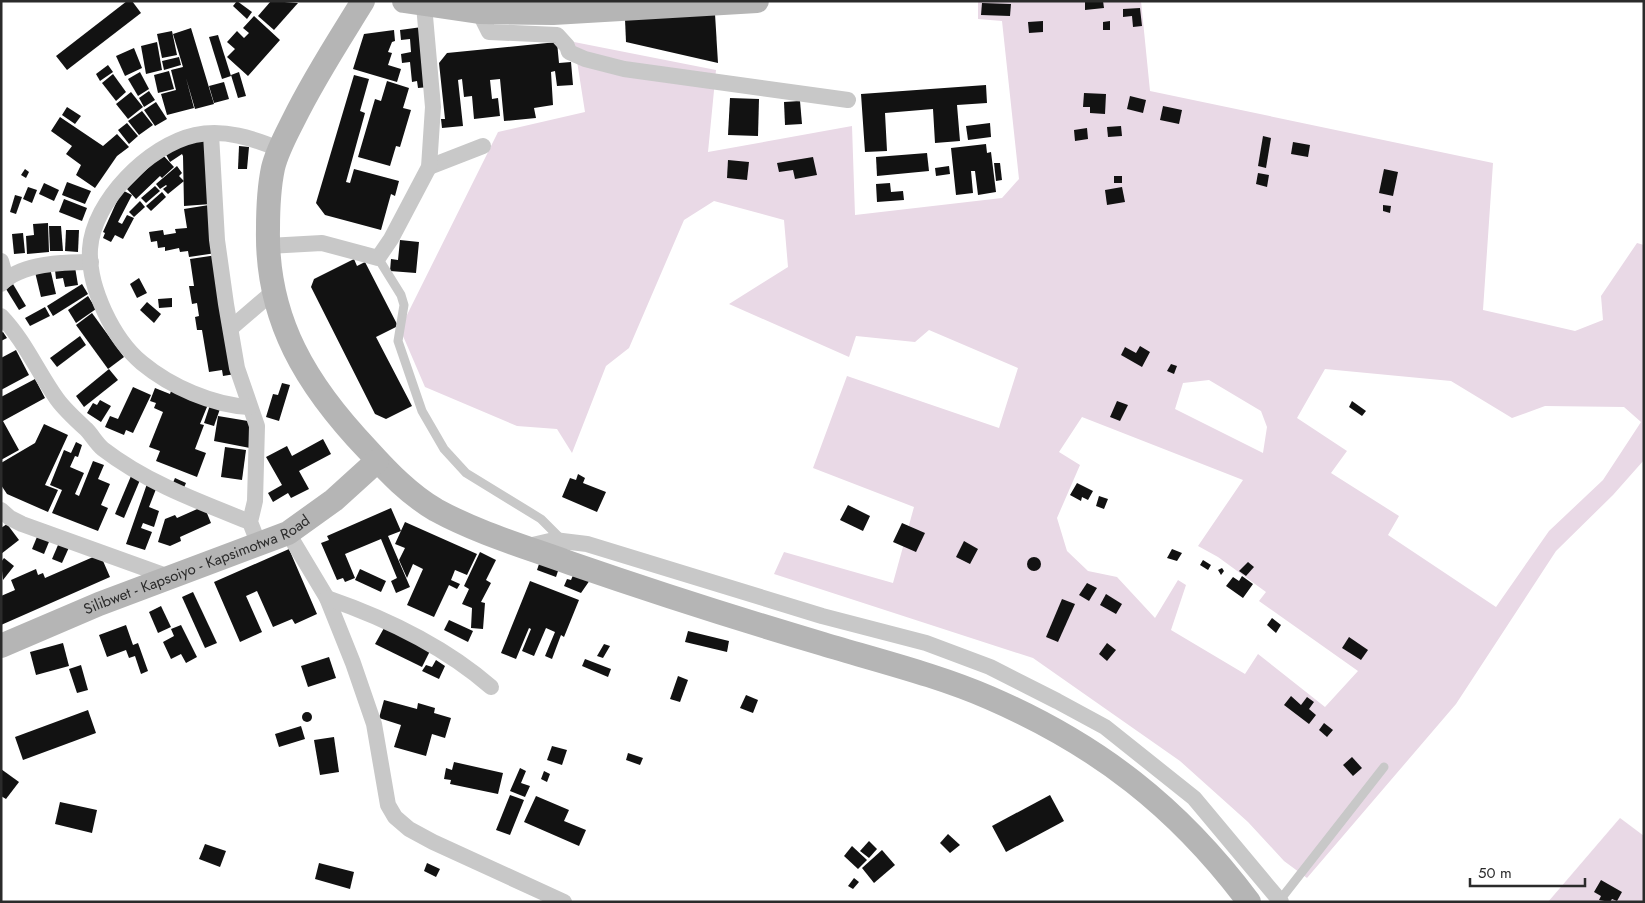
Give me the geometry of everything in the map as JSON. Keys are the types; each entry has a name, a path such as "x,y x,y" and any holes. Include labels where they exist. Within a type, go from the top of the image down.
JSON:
{"main road":[{"path":"363,1 312,83 279,149 273,169 268,208 268,246 273,292 282,324 299,361 319,392 348,429 377,461 407,489 439,511 524,547 697,606 926,675 988,697 1028,717 1092,752 1144,789 1196,837 1220,863 1249,902"},
{"path":"414,3 479,12 552,13 757,1"},
{"name":"Silibwet - Kapsoiyo - Kapsimotwa Road","path":"1,646 99,604 288,533 334,500 377,461"}],"street":[{"path":"268,246 322,242 378,258 396,231 429,167 433,107 414,3"},
{"path":"479,12 489,32 557,35 567,46 569,52 605,65 787,93 848,100"},
{"path":"249,408 230,406 199,395 159,375 141,362 123,341 94,289 90,248 98,221 113,194 126,177 143,163 175,142 195,136 211,134 247,136 279,149"},
{"path":"211,134 217,240 237,368 249,408 257,426 254,501 250,522 259,544"},
{"path":"429,167 483,146"},
{"path":"1,261 4,282 56,262 91,262"},
{"path":"231,328 273,292"},
{"path":"1,316 17,332 56,397 72,417 104,449 151,479 250,522"},
{"path":"1,510 10,518 22,524 172,578"},
{"path":"288,533 327,598 353,663 374,724 388,805 395,817 410,829 434,842 564,902"},
{"path":"524,547 537,542 561,540 587,544 822,616 926,643 990,667 1049,696 1105,727 1194,798 1280,901"},
{"path":"327,598 382,620 450,656 465,665 491,687"}],"lane":[{"path":"378,258 401,295 404,305 398,340 422,411 444,450 466,473 541,519 561,540"},
{"path":"1280,901 1384,767"}],"shaded area":[{"path":"978,1 1141,1 1150,91 1493,163 1483,310 1575,331 1603,320 1601,296 1637,243 1644,245 1644,460 1613,495 1556,551 1456,704 1307,878 1284,861 1248,822 1180,761 1033,658 774,574 784,552 893,583 914,507 813,468 847,376 999,428 1018,368 929,330 915,342 856,336 849,357 729,304 788,267 784,220 714,201 684,220 629,348 606,366 572,453 557,429 517,426 425,387 400,329 498,132 585,112 574,42 716,70 708,152 852,126 855,215 1002,198 1019,179 1002,21 978,19","holes":["1325,369 1451,381 1512,418 1545,406 1624,407 1641,422 1603,480 1549,531 1496,607 1388,535 1399,516 1331,473 1347,451 1297,418","1209,380 1261,411 1267,427 1263,453 1175,409 1183,383","1082,417 1243,480 1198,546 1218,557 1266,592 1259,601 1358,671 1325,707 1258,654 1245,674 1171,630 1186,585 1178,580 1155,618 1117,577 1088,571 1067,551 1057,518 1080,465 1059,452"]},
{"path":"1620,818 1644,836 1644,902 1548,902"}],"building":[{"path":"127,1 132,1 141,13 67,70 56,56"},
{"path":"237,1 252,12 247,19 233,6"},
{"path":"271,1 298,3 274,30 258,16"},
{"path":"1085,1 1103,1 1104,8 1085,10"},
{"path":"982,3 1011,4 1010,16 981,15"},
{"path":"1140,8 1142,26 1133,27 1132,16 1123,17 1123,9"},
{"path":"715,14 718,63 626,42 625,19"},
{"path":"254,16 280,40 248,76 227,57 235,49 227,42 237,31 244,38 249,33 243,28"},
{"path":"1043,21 1043,32 1029,33 1028,22"},
{"path":"1110,21 1110,30 1103,30 1103,22"},
{"path":"422,27 429,87 418,88 417,81 412,82 410,62 402,63 401,54 411,52 410,39 401,40 400,30"},
{"path":"191,28 214,104 195,109 186,78 194,108 167,115 161,94 176,90 171,70 183,67 173,34"},
{"path":"394,30 395,41 392,42 388,52 392,53 388,65 401,69 397,82 353,69 364,34"},
{"path":"172,31 177,55 162,58 157,34"},
{"path":"218,35 231,76 222,79 209,37"},
{"path":"157,42 162,70 146,74 141,46"},
{"path":"557,42 559,63 571,62 573,85 557,86 555,71 551,72 553,105 534,108 536,118 504,121 500,79 490,80 492,99 498,98 500,116 474,119 472,96 464,97 462,79 458,80 463,126 442,128 441,119 445,119 439,63 447,53"},
{"path":"134,48 142,68 125,76 116,56"},
{"path":"179,57 181,65 164,70 162,61"},
{"path":"108,65 113,72 100,81 96,74"},
{"path":"169,71 174,89 158,93 154,75"},
{"path":"140,72 149,89 138,96 128,79"},
{"path":"239,72 246,96 238,98 231,75"},
{"path":"113,74 126,92 116,101 102,83"},
{"path":"354,75 369,79 360,111 365,113 346,182 350,183 354,169 399,181 395,196 391,194 381,230 325,215 316,203"},
{"path":"387,81 409,88 403,108 411,110 400,147 396,146 390,166 358,157 375,99 381,101"},
{"path":"224,82 229,99 214,103 209,86"},
{"path":"986,85 987,103 957,105 960,141 935,143 933,109 885,113 887,151 865,152 861,94"},
{"path":"149,91 155,100 144,107 139,98"},
{"path":"131,92 143,107 128,119 116,104"},
{"path":"1084,93 1106,94 1105,114 1090,113 1090,107 1083,107"},
{"path":"1130,96 1146,100 1143,113 1127,109"},
{"path":"730,98 759,99 758,136 728,135"},
{"path":"800,101 802,124 785,125 784,102"},
{"path":"156,102 167,119 155,126 144,110"},
{"path":"1163,106 1182,110 1179,124 1160,120"},
{"path":"67,107 81,116 75,124 62,115"},
{"path":"142,111 153,125 139,135 128,121"},
{"path":"60,117 103,146 117,134 129,147 117,156 95,188 76,175 81,165 66,154 72,146 51,131"},
{"path":"127,123 138,136 129,144 118,130"},
{"path":"990,123 991,137 968,140 966,126"},
{"path":"1121,126 1122,136 1108,137 1107,127"},
{"path":"1087,128 1088,139 1075,141 1074,130"},
{"path":"206,136 211,204 184,206 183,156 182,154 170,162 164,151"},
{"path":"1263,136 1271,138 1266,168 1258,166"},
{"path":"1293,142 1310,145 1308,157 1291,154"},
{"path":"986,144 987,153 991,152 996,192 978,195 975,171 971,171 973,193 956,195 951,148"},
{"path":"239,146 249,147 247,169 238,169"},
{"path":"927,153 929,171 877,176 876,157"},
{"path":"162,154 174,167 162,178 160,176 136,199 127,189"},
{"path":"813,157 817,175 795,179 793,170 779,172 777,163"},
{"path":"728,160 749,162 747,180 727,178"},
{"path":"994,163 1000,163 1002,180 996,181"},
{"path":"177,166 182,173 179,176 184,181 168,194 163,189 166,185 160,189 156,184"},
{"path":"949,166 950,174 936,176 935,168"},
{"path":"25,169 29,172 26,178 21,175"},
{"path":"1384,169 1398,172 1393,196 1379,193"},
{"path":"1258,173 1269,175 1267,187 1256,184"},
{"path":"1114,176 1122,176 1122,183 1114,183"},
{"path":"67,182 91,191 85,204 62,195"},
{"path":"44,183 59,190 54,201 39,194"},
{"path":"890,183 891,192 903,191 904,200 877,202 876,184"},
{"path":"155,186 160,191 146,203 141,198"},
{"path":"28,187 37,190 32,203 23,199"},
{"path":"1122,187 1125,202 1107,205 1105,190"},
{"path":"122,190 132,195 118,222 122,224 127,215 134,218 123,239 115,235 111,242 103,238 105,233 103,232"},
{"path":"162,192 166,197 151,211 146,206"},
{"path":"15,195 22,197 16,214 10,212"},
{"path":"64,199 87,208 82,221 59,212"},
{"path":"140,201 145,207 134,217 129,212"},
{"path":"209,205 216,253 189,257 188,251 180,252 179,248 165,251 165,247 158,248 157,241 151,242 149,232 163,230 164,235 176,233 175,229 187,228 184,209"},
{"path":"1383,205 1391,206 1390,213 1383,211"},
{"path":"48,223 49,252 27,254 26,236 34,235 33,224"},
{"path":"49,226 61,226 63,251 50,251"},
{"path":"66,230 79,230 78,252 65,251"},
{"path":"23,233 25,253 14,254 12,234"},
{"path":"400,240 419,242 416,273 390,271 391,259 398,260"},
{"path":"217,255 235,374 223,376 222,370 209,372 202,330 197,330 195,317 199,316 197,303 192,304 189,286 194,286 190,259"},
{"path":"354,259 357,266 365,262 398,326 376,337 412,406 386,419 375,414 311,287 314,279"},
{"path":"75,267 78,285 65,287 63,278 56,279 55,270"},
{"path":"50,268 56,294 41,297 35,272"},
{"path":"139,278 147,293 137,298 130,284"},
{"path":"13,284 26,306 19,310 6,289"},
{"path":"82,284 88,294 53,316 47,306"},
{"path":"88,296 96,309 76,323 68,310"},
{"path":"172,298 172,307 159,308 158,299"},
{"path":"147,302 161,314 154,323 140,310"},
{"path":"45,307 50,316 30,326 25,318"},
{"path":"92,313 124,357 108,369 76,325"},
{"path":"3,332 7,338 1,341 1,333"},
{"path":"80,336 86,345 57,367 50,358"},
{"path":"1140,346 1150,352 1142,367 1121,355 1125,347 1136,353"},
{"path":"16,350 29,375 1,390 1,358"},
{"path":"1171,364 1177,366 1174,374 1167,371"},
{"path":"109,369 118,380 84,407 76,396"},
{"path":"35,379 45,398 3,421 19,450 1,460 1,397"},
{"path":"282,383 290,385 279,421 266,417 273,394 278,395"},
{"path":"133,387 151,395 133,433 126,430 124,435 105,427 110,416 118,419"},
{"path":"155,388 170,394 172,388 209,402 200,424 204,425 195,449 206,453 197,477 156,461 160,451 149,447 163,412 154,408 156,403 150,401"},
{"path":"100,400 111,406 101,422 87,413 93,403 97,405"},
{"path":"1117,401 1128,405 1120,421 1110,417"},
{"path":"1352,401 1366,411 1362,416 1349,407"},
{"path":"211,402 221,406 214,426 204,423"},
{"path":"218,416 254,422 250,448 214,441"},
{"path":"44,424 68,435 45,485 58,490 48,512 7,494 1,485 1,463 35,443"},
{"path":"323,439 331,454 299,471 309,489 291,498 288,493 273,502 268,493 282,485 266,457 287,446 292,456"},
{"path":"76,442 82,445 78,457 75,456 70,467 84,473 75,494 79,496 93,461 104,465 98,479 110,484 101,505 108,508 98,531 52,513 62,490 50,485 64,450 71,453"},
{"path":"225,447 246,450 242,480 221,477"},
{"path":"578,474 585,478 583,483 606,492 597,512 562,497 570,478 576,480"},
{"path":"131,476 140,480 124,518 115,514"},
{"path":"175,478 186,483 183,490 172,485"},
{"path":"148,481 158,484 149,507 159,511 154,527 143,523 141,528 152,532 145,550 126,544"},
{"path":"1077,483 1093,491 1088,500 1082,497 1081,501 1070,495"},
{"path":"1099,496 1108,499 1104,509 1096,506"},
{"path":"848,505 870,516 863,531 840,520"},
{"path":"204,506 211,523 180,537 181,541 170,546 158,542 165,519 175,515 177,518"},
{"path":"391,508 401,531 388,536 410,587 396,593 391,581 397,578 381,539 345,554 355,578 345,582 343,578 337,580 321,543 329,540 327,536"},
{"path":"405,522 477,554 467,575 455,570 451,580 460,584 457,589 449,585 434,617 407,605 423,569 413,564 407,578 399,560 405,548 395,544"},
{"path":"902,523 925,533 916,552 893,542"},
{"path":"7,524 19,540 1,554 1,528"},
{"path":"39,532 51,537 44,554 32,549"},
{"path":"61,538 71,543 62,563 52,559"},
{"path":"964,541 978,549 970,564 956,557"},
{"path":"289,549 317,614 295,624 292,619 273,627 257,591 246,596 262,632 240,642 214,582"},
{"path":"1172,549 1182,553 1177,561 1167,558"},
{"path":"480,552 496,560 486,580 491,583 481,602 485,603 483,629 471,628 472,608 462,604 469,589 464,586"},
{"path":"100,554 110,577 1,625 1,596 15,590 11,580 36,569 38,575 43,573 45,578"},
{"path":"1031,557 1037,557 1041,564 1037,571 1031,571 1027,567 1027,561"},
{"path":"4,558 14,566 3,580 1,562"},
{"path":"1203,560 1211,565 1208,570 1200,565"},
{"path":"540,561 559,568 556,577 537,570"},
{"path":"1248,562 1254,567 1246,576 1239,571"},
{"path":"1222,568 1224,571 1221,575 1218,570"},
{"path":"360,569 386,581 381,592 355,580"},
{"path":"574,573 590,580 581,593 564,586 567,579 571,580"},
{"path":"1242,576 1253,584 1243,598 1226,586 1233,577 1239,581"},
{"path":"530,581 579,600 564,637 561,635 552,659 545,656 555,632 546,628 534,656 522,651 531,629 529,628 516,659 501,653"},
{"path":"1087,583 1097,588 1089,601 1079,595"},
{"path":"193,592 217,643 205,648 182,597"},
{"path":"1106,594 1122,604 1116,614 1100,605"},
{"path":"1062,599 1075,604 1058,642 1046,637"},
{"path":"161,606 171,627 158,633 149,612"},
{"path":"1272,618 1281,625 1276,633 1267,625"},
{"path":"449,620 473,631 468,642 444,630"},
{"path":"126,625 133,645 138,643 148,671 141,674 135,656 129,658 126,650 107,657 99,635"},
{"path":"181,625 197,657 186,663 181,654 171,659 163,642 174,636 171,629"},
{"path":"384,628 430,651 422,667 375,644"},
{"path":"688,631 729,641 727,652 685,642"},
{"path":"1349,637 1368,650 1361,660 1342,648"},
{"path":"63,643 69,666 36,675 30,652"},
{"path":"1107,643 1116,650 1107,661 1099,654"},
{"path":"604,644 610,646 603,658 597,656"},
{"path":"329,657 336,678 308,687 301,666"},
{"path":"585,659 611,669 608,677 582,666"},
{"path":"436,660 445,666 439,679 422,671 426,665 432,667"},
{"path":"81,665 88,690 77,693 69,669"},
{"path":"678,676 688,680 680,702 670,699"},
{"path":"746,695 758,700 753,713 740,708"},
{"path":"1291,696 1301,705 1307,697 1314,702 1309,709 1316,715 1309,724 1284,705"},
{"path":"384,700 417,709 418,703 435,708 434,713 451,718 445,738 432,734 426,756 394,747 401,725 379,718"},
{"path":"88,710 96,733 23,760 15,737"},
{"path":"305,712 309,712 312,717 311,721 305,722 302,719 302,715"},
{"path":"1324,723 1333,730 1327,737 1319,730"},
{"path":"301,726 305,739 279,747 275,734"},
{"path":"334,737 339,772 320,775 314,740"},
{"path":"552,746 567,750 562,765 547,760"},
{"path":"628,753 643,758 640,765 626,760"},
{"path":"1352,757 1362,768 1353,776 1343,765"},
{"path":"454,762 503,773 498,794 450,784 451,780 444,779 446,768 452,770"},
{"path":"520,768 526,771 521,783 530,786 525,797 510,791"},
{"path":"1,769 19,782 6,799 1,796"},
{"path":"544,771 550,774 547,782 541,779"},
{"path":"510,795 524,800 510,835 496,830"},
{"path":"1050,795 1064,821 1006,852 992,826"},
{"path":"536,796 569,810 564,821 586,830 579,846 524,822"},
{"path":"60,802 97,810 92,833 55,824"},
{"path":"948,834 960,845 950,853 940,843"},
{"path":"869,841 877,849 869,858 860,851"},
{"path":"205,844 226,851 220,867 199,859"},
{"path":"852,846 867,860 858,869 844,856"},
{"path":"882,850 895,865 874,883 862,868"},
{"path":"319,863 354,872 350,889 315,879"},
{"path":"427,863 440,869 436,877 424,871"},
{"path":"854,878 859,882 853,889 848,886"},
{"path":"1601,880 1622,892 1617,901 1612,899 1610,902 1599,900 1601,896 1594,892"}]}
